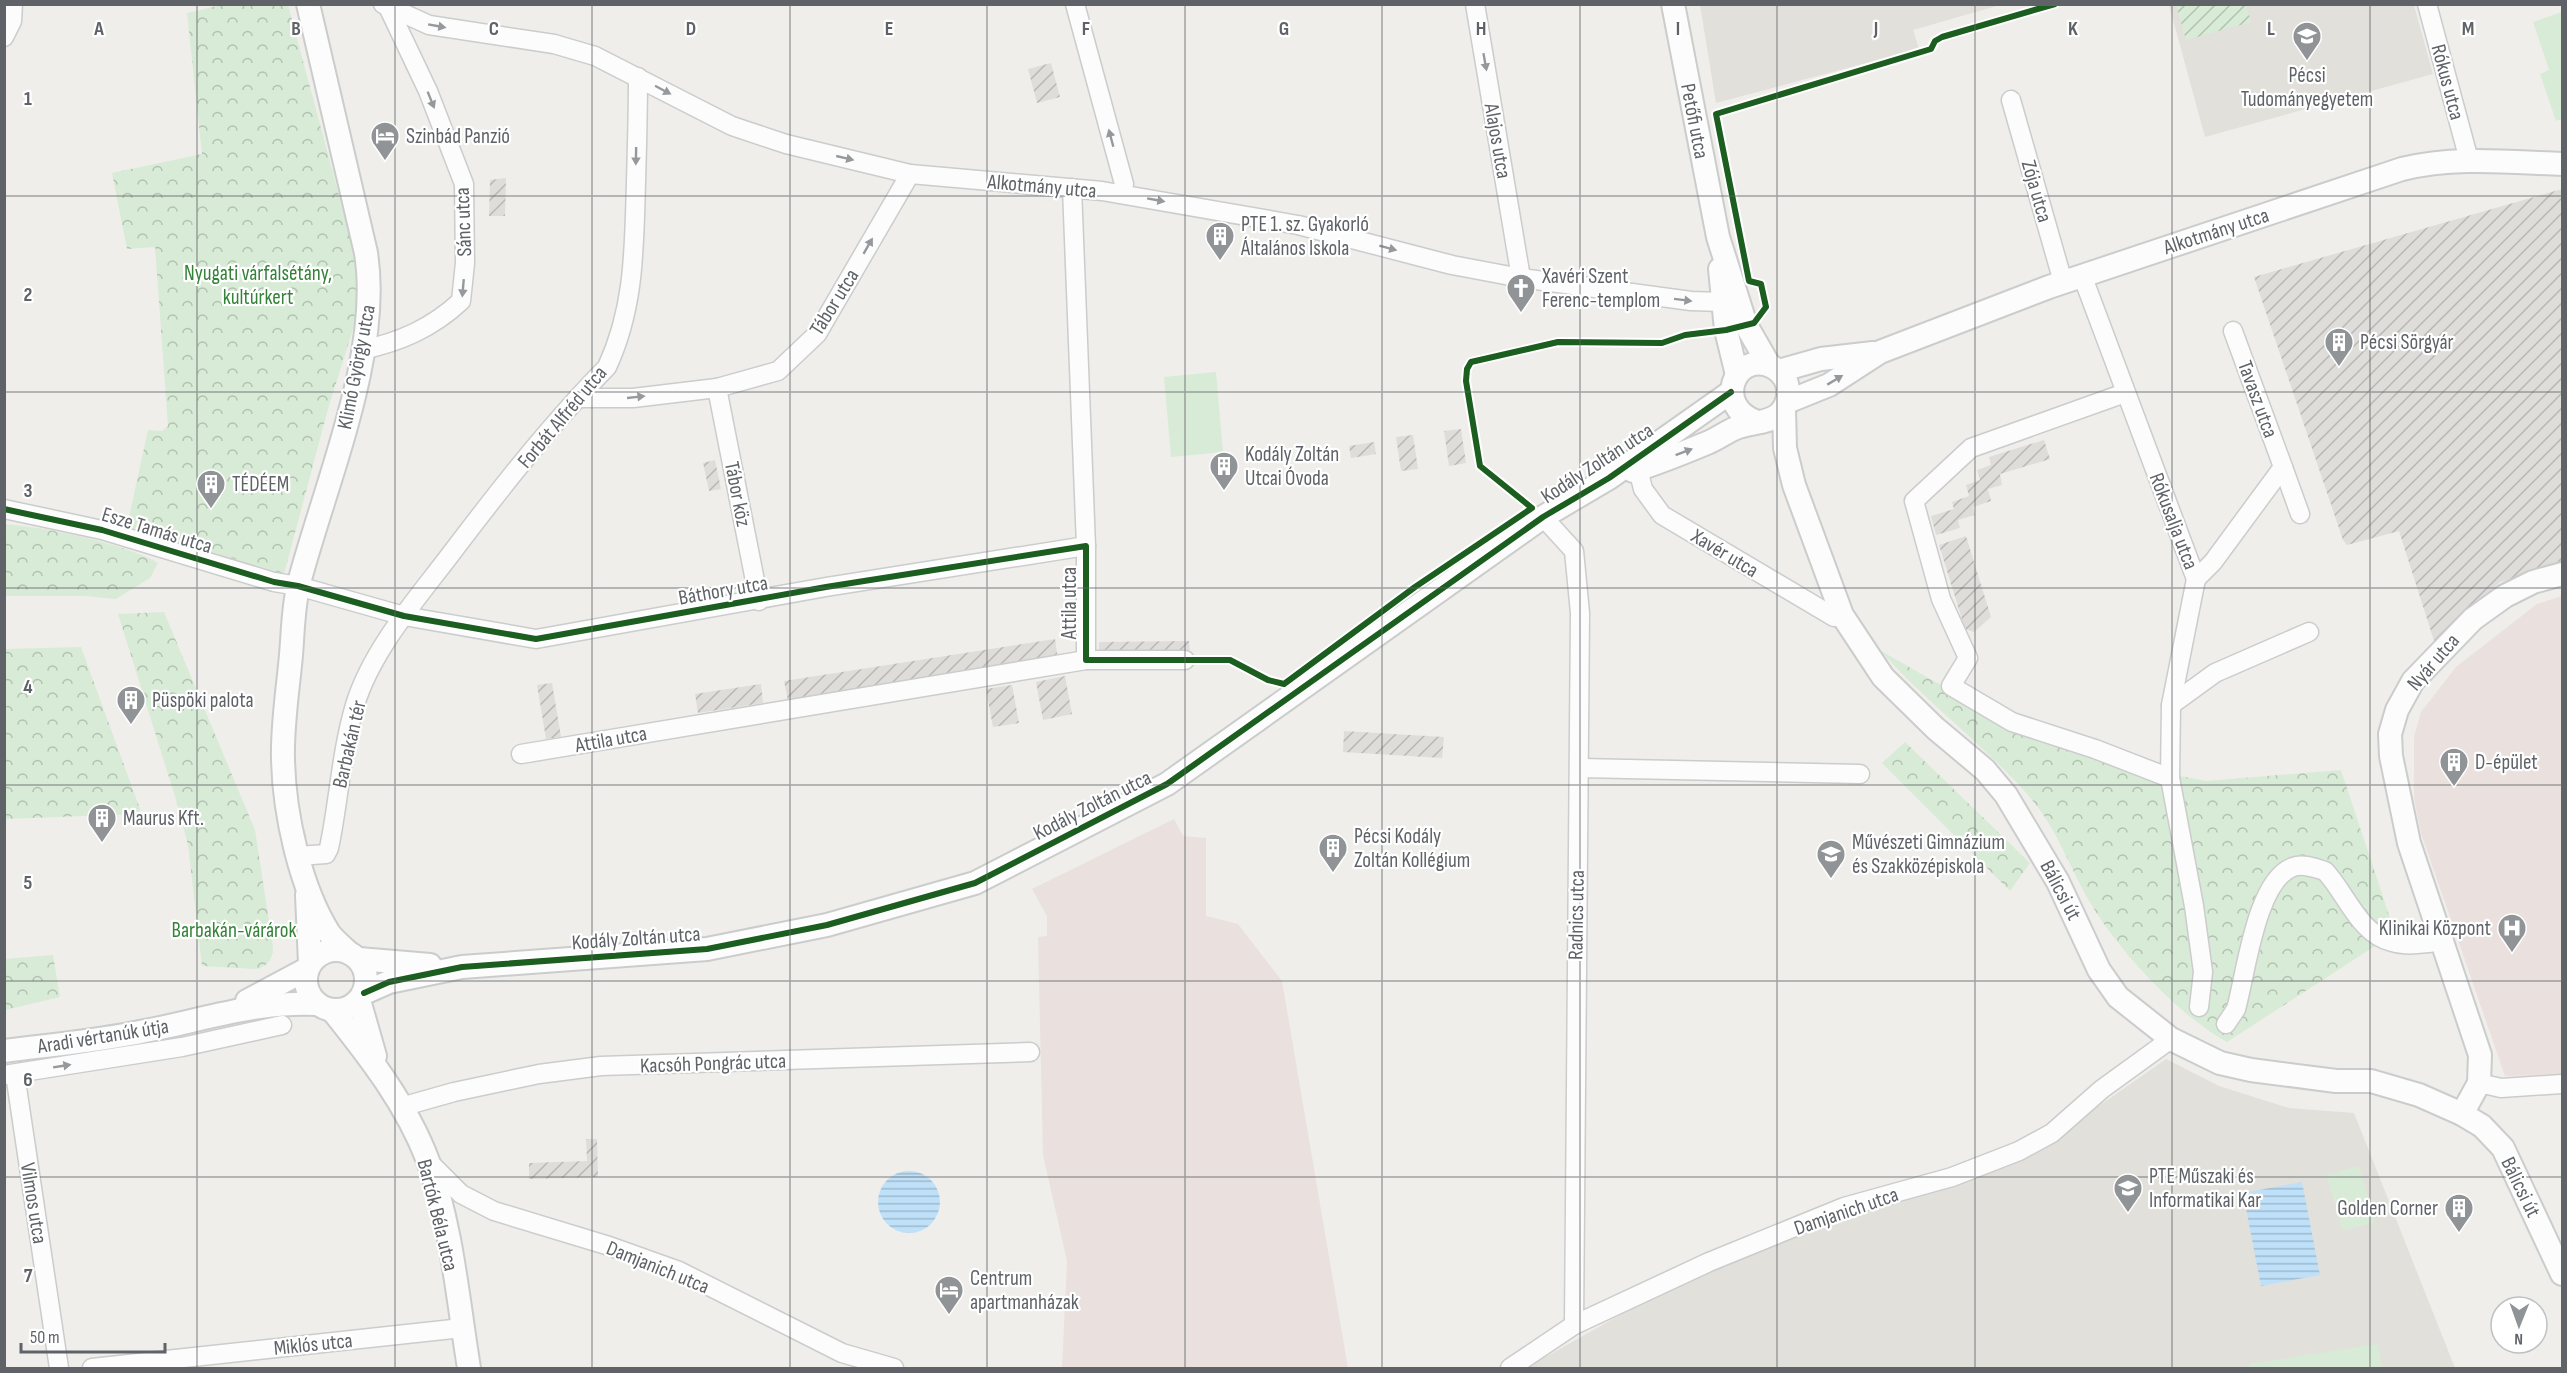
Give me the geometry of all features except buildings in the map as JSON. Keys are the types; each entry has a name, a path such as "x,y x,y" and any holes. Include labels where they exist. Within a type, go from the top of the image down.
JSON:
{"street":[{"path":"4,37 12,21 13,4"},
{"name":"Klimó György utca","path":"298,586 347,422 368,316 371,282 308,4"},
{"path":"1075,4 1124,184 1121,194"},
{"name":"Alajos utca","path":"1474,4 1521,278"},
{"name":"Petőfi utca","path":"1673,4 1718,237 1746,325 1774,368"},
{"name":"Rókus utca","path":"2427,4 2469,160"},
{"name":"Sánc utca","path":"362,350 391,344 429,328 449,313 461,302 465,263 464,184 423,81 386,7"},
{"name":"Alkotmány utca","path":"386,7 429,25 554,44 595,56 732,126 786,144 910,174 1121,194 1298,225 1452,265 1521,278 1691,301 1722,302"},
{"name":"Forbát Alfréd utca","path":"404,616 490,502 607,367 624,324 634,259 638,77"},
{"name":"Zója utca","path":"2011,100 2072,278"},
{"name":"Alkotmány utca","path":"1785,405 1828,385 1880,352 2072,278 2402,169 2431,162 2469,160 2562,164"},
{"name":"Tábor utca","path":"578,398 633,398 717,388 778,371 817,334 910,174"},
{"name":"Attila utca","path":"521,753 1086,660 1086,546 1072,188"},
{"name":"Petőfi utca","path":"1718,237 1722,302 1734,384"},
{"name":"Rókusalja utca","path":"2072,278 2094,303 2125,393 2196,579 2171,705 2170,778 2194,906 2203,972 2199,1007"},
{"name":"Tavasz utca","path":"2233,331 2300,514"},
{"name":"Alkotmány utca","path":"1774,368 1821,359 1880,352"},
{"path":"1755,364 1774,368 1788,386 1785,405 1771,419 1755,421 1738,411 1734,384 1755,364"},
{"name":"Kodály Zoltán utca","path":"362,996 389,982 462,967 707,949 827,925 975,884 1167,784 1543,517 1609,478 1734,384"},
{"name":"Tábor köz","path":"717,388 759,600"},
{"path":"2125,393 1971,448 1914,501 1941,600 1968,658 1952,686 2012,722 2095,749 2170,778"},
{"name":"Bálicsi út","path":"1785,405 1785,448 1794,485 1842,615 1863,650 1905,699 1985,770 2006,795 2063,892 2099,970 2118,997 2171,1039 2220,1063 2251,1070 2336,1081 2371,1081 2420,1095 2482,1126 2503,1148 2562,1274"},
{"name":"Kodály Zoltán utca","path":"1609,478 1709,442 1755,421"},
{"name":"Bálicsi út","path":"1755,421 1794,485"},
{"path":"2196,579 2213,561 2283,467"},
{"name":"Xavér utca","path":"1638,469 1643,489 1662,515 1834,617"},
{"name":"Esze Tamás utca","path":"4,509 102,530 274,582 298,586 366,606"},
{"name":"Radnics utca","path":"1543,517 1574,551 1580,613 1580,768 1575,912 1574,1326"},
{"name":"Báthory utca","path":"366,606 404,616 536,639 838,585 1086,546"},
{"name":"Nyár utca","path":"2444,941 2409,843 2391,756 2390,734 2404,695 2425,667 2473,619 2505,596 2533,582 2562,574"},
{"path":"298,586 283,759 286,797 298,856 307,885 330,935 353,956 366,975 362,996 352,1006 325,1007 306,988 309,967 307,885"},
{"name":"Barbakán tér","path":"298,856 326,854 329,848 339,777 356,704 380,652 404,616"},
{"path":"2171,705 2215,673 2309,632"},
{"path":"1086,660 1185,660"},
{"path":"1580,768 1860,774"},
{"path":"2226,1024 2236,1009 2266,895 2282,872 2295,866 2325,871 2368,930 2390,942 2407,944 2444,941 2481,1055 2479,1083 2462,1114"},
{"path":"309,967 322,952 331,950 353,956"},
{"name":"Kodály Zoltán utca","path":"353,956 462,967"},
{"name":"Aradi vértanúk útja","path":"224,1012 292,980 309,967"},
{"name":"Bartók Béla utca","path":"362,996 380,1072"},
{"name":"Aradi vértanúk útja","path":"4,1051 144,1032 224,1012 275,1004 325,1007"},
{"name":"Bartók Béla utca","path":"325,1007 380,1072 401,1107 428,1161 445,1224 469,1368"},
{"name":"Aradi vértanúk útja","path":"183,1047 201,1018"},
{"name":"Aradi vértanúk útja","path":"10,1075 183,1047 282,1025"},
{"name":"Damjanich utca","path":"1510,1368 1574,1326 1708,1262 1844,1207 1952,1177 2019,1151 2052,1133 2102,1089 2171,1039"},
{"name":"Kacsóh Pongrác utca","path":"401,1107 454,1092 529,1076 591,1067 1030,1052"},
{"name":"Vilmos utca","path":"10,1075 59,1368"},
{"path":"2479,1083 2501,1088 2562,1084"},
{"name":"Damjanich utca","path":"428,1161 461,1194 494,1211 606,1245 679,1271 842,1353 894,1368"},
{"name":"Miklós utca","path":"92,1368 462,1328"}],"shaded area":[{"path":"1700,5 2000,5 1913,30 1919,49 1716,103"},
{"name":"Pécsi Tudományegyetem","path":"2169,5 2414,5 2433,74 2205,137"},
{"path":"1051,63 1060,97 1037,103 1028,69"},
{"path":"506,178 505,216 489,216 490,180"},
{"name":"Pécsi Sörgyár","path":"2562,189 2562,565 2500,582 2435,644 2399,531 2347,545 2343,540 2254,277"},
{"path":"1461,429 1466,463 1449,466 1444,431"},
{"path":"1413,435 1418,469 1401,471 1396,437"},
{"path":"2044,440 2050,459 2000,474 2002,485 1988,489 1991,501 1973,507 1975,515 1958,520 1960,528 1936,535 1931,516 1954,509 1952,502 1969,496 1966,485 1980,480 1977,470 1991,465 1989,457"},
{"path":"1374,442 1376,454 1351,458 1349,446"},
{"path":"715,460 721,489 709,491 703,463"},
{"path":"1966,536 1991,617 1974,632 1965,629 1939,545"},
{"name":"Klinikai Központ","path":"2562,596 2562,1074 2505,1076 2421,833 2414,798 2414,737 2421,712 2456,667 2537,604"},
{"path":"1055,639 1058,659 788,701 784,681"},
{"path":"1189,641 1190,655 1099,656 1099,642"},
{"path":"1065,676 1072,714 1043,720 1036,682"},
{"path":"552,683 561,737 546,739 537,685"},
{"path":"761,684 763,703 698,713 695,694"},
{"path":"1012,685 1019,723 993,727 986,689"},
{"path":"1344,731 1444,737 1442,758 1343,752"},
{"path":"1174,819 1183,836 1206,838 1206,916 1238,924 1282,981 1348,1368 1062,1368 1067,1261 1043,1155 1038,937 1047,936 1047,916 1032,889"},
{"name":"PTE Műszaki és Informatikai Kar","path":"2166,1059 2219,1086 2289,1108 2354,1113 2455,1368 1526,1368 1691,1275 2033,1152"},
{"path":"586,1139 597,1139 598,1177 529,1179 529,1163 587,1161"}],"green space":[{"name":"Nyugati várfalsétány, kultúrkert","path":"221,5 288,5 359,270 355,323 328,409 284,574 127,526 148,430 162,431 168,426 155,247 127,249 112,173 202,154 187,13"},
{"path":"2176,5 2246,5 2251,22 2186,40"},
{"path":"2562,12 2562,119 2556,121 2540,74 2549,70 2533,22"},
{"path":"1216,372 1223,452 1171,457 1164,377"},
{"path":"4,524 83,537 125,549 158,563 150,578 116,599 85,596 5,596"},
{"name":"Barbakán-várárok","path":"164,612 255,830 273,947 270,961 258,969 202,966 188,845 118,614"},
{"path":"81,647 140,809 139,814 5,819 5,649"},
{"path":"1881,651 1948,689 2135,768 2207,781 2341,770 2395,933 2227,1042 2189,1016 2170,999 2117,942 2091,904 2050,825 2033,801"},
{"path":"1905,742 2030,863 2010,891 1882,763"},
{"path":"53,955 60,997 5,1010 5,959"},
{"path":"2359,1166 2375,1222 2343,1231 2326,1175"},
{"path":"2378,1344 2382,1368 2250,1368 2249,1364"}],"water":[{"path":"903,1171 915,1171 931,1180 938,1190 940,1202 938,1214 931,1224 915,1233 903,1233 892,1228 883,1219 878,1208 878,1196 883,1185 892,1176"},
{"path":"2302,1182 2320,1275 2261,1286 2243,1193"}],"cycle path":[{"path":"4,509 102,530 274,582 298,586 404,616 536,639 826,587 1086,546 1086,660 1230,660 1268,680 1284,684 1415,587 1532,508 1480,466 1466,381 1467,369 1471,362 1558,342 1662,343 1685,335 1726,330 1754,323 1766,307 1761,284 1749,281 1716,114 1931,49 1935,41 1942,37 2055,4"},
{"path":"364,993 389,982 462,967 707,949 827,925 975,883 1167,784 1543,517 1609,478 1731,392"}],"place":[{"name":"Pécsi Tudományegyetem","path":"2307,62"},
{"name":"Szinbád Panzió","path":"385,162"},
{"name":"PTE 1. sz. Gyakorló Általános Iskola","path":"1220,262"},
{"name":"Xavéri Szent Ferenc-templom","path":"1521,314"},
{"name":"Pécsi Sörgyár","path":"2339,368"},
{"name":"Kodály Zoltán Utcai Óvoda","path":"1224,492"},
{"name":"TÉDÉEM","path":"211,510"},
{"name":"Püspöki palota","path":"131,726"},
{"name":"D-épület","path":"2454,788"},
{"name":"Maurus Kft.","path":"102,844"},
{"name":"Pécsi Kodály Zoltán Kollégium","path":"1333,874"},
{"name":"Művészeti Gimnázium és Szakközépiskola","path":"1831,880"},
{"name":"Klinikai Központ","path":"2512,954"},
{"name":"PTE Műszaki és Informatikai Kar","path":"2128,1214"},
{"name":"Golden Corner","path":"2459,1234"},
{"name":"Centrum apartmanházak","path":"949,1316"}]}
